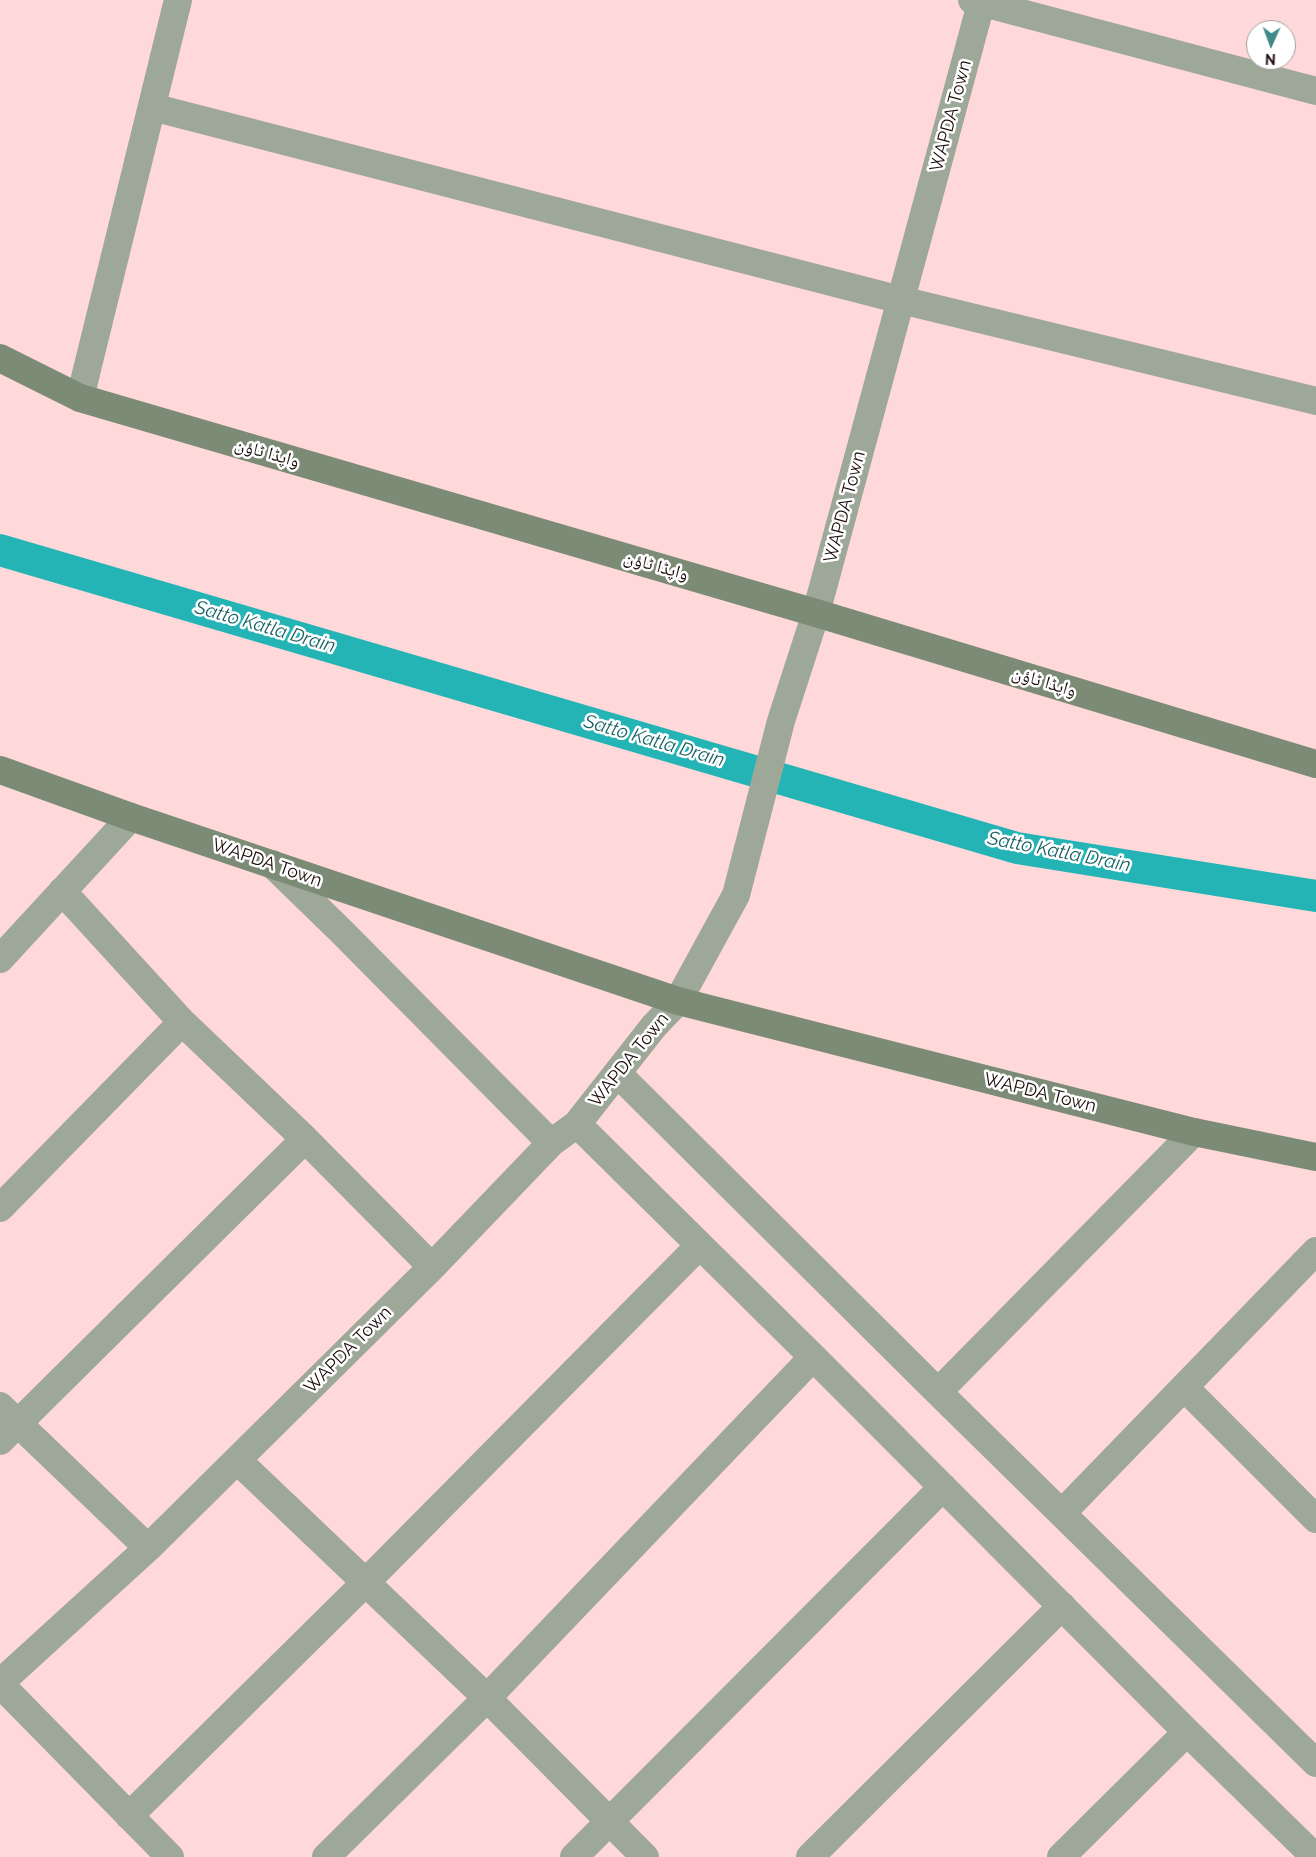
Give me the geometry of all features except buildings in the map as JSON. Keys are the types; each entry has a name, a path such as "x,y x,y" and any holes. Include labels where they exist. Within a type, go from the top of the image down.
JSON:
{"street":[{"path":"80,398 178,0"},
{"path":"978,1 1316,91"},
{"name":"WAPDA Town","path":"0,1684 148,1548 432,1267 551,1143 577,1124 654,1026 678,1001 736,894 781,721 816,613 901,300 978,1"},
{"path":"152,107 901,300 1316,401"},
{"name":"واپڈا ٹاؤن","path":"0,358 80,398 816,613 1316,764"},
{"name":"WAPDA Town","path":"0,770 131,817 678,1001 1194,1132 1316,1157"},
{"path":"0,959 131,817"},
{"path":"272,864 551,1143"},
{"path":"62,891 182,1022 306,1139 432,1267"},
{"path":"0,1208 182,1022"},
{"path":"617,1073 1062,1513 1311,1749"},
{"path":"577,1124 813,1357 1187,1732 1315,1857"},
{"path":"938,1392 1194,1132"},
{"path":"148,1548 6,1424 306,1139"},
{"path":"129,1816 366,1582 699,1246"},
{"path":"1062,1513 1316,1251"},
{"path":"326,1857 487,1698 813,1357"},
{"path":"1184,1387 1314,1513"},
{"path":"237,1460 487,1698 645,1857"},
{"path":"574,1857 943,1487"},
{"path":"810,1857 1062,1606"},
{"path":"0,1684 170,1857"},
{"path":"1061,1857 1187,1732"}],"waterway":[{"name":"Satto Katla Drain","path":"0,550 1017,848 1316,896"}]}
